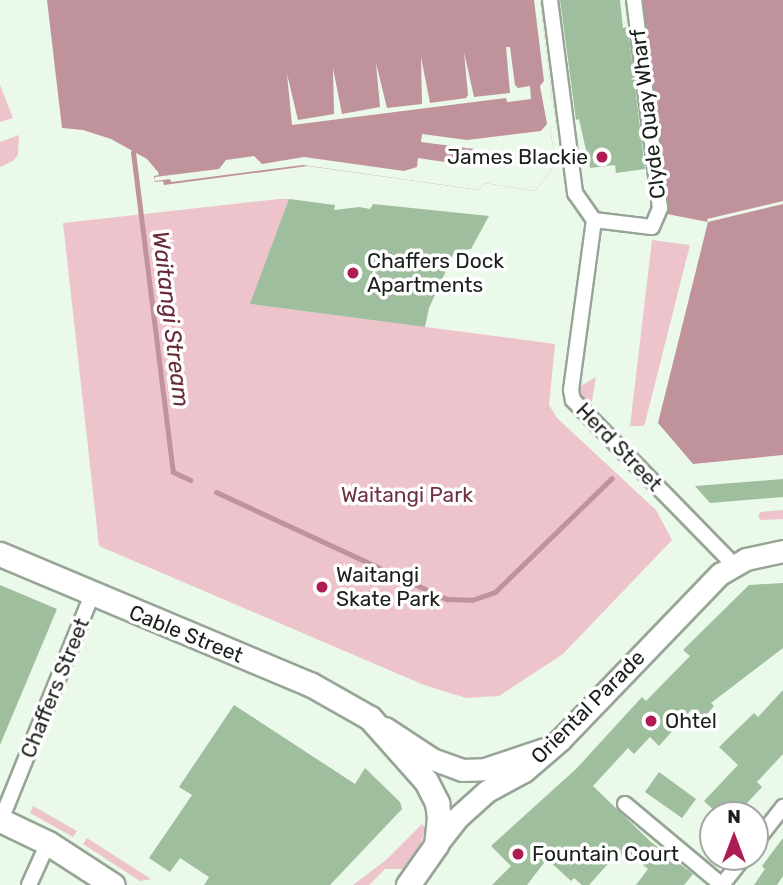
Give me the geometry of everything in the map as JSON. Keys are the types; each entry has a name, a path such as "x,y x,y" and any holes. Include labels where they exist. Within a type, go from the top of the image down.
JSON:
{"main road":[{"name":"Oriental Parade","path":"408,885 457,818 487,791 523,771 560,740 720,574 733,564 761,554 783,551"},
{"name":"Cable Street","path":"0,554 310,684 370,718 432,759 462,770 485,769 549,748"},
{"name":"Cable Street","path":"370,718 432,791 439,817 436,845"},
{"path":"1,820 48,843 113,885"}],"street":[{"path":"550,0 575,193 594,220"},
{"name":"Clyde Quay Wharf","path":"594,220 652,226 660,208 634,0"},
{"name":"Herd Street","path":"594,220 573,369 573,400 733,564"},
{"name":"Chaffers Street","path":"1,820 92,594"},
{"path":"625,804 722,885 733,871"},
{"path":"769,825 783,807"},
{"path":"29,885 48,843"}],"green space":[{"path":"0,85 13,118 0,122"},
{"path":"19,135 18,155 13,161 0,167 0,142"},
{"name":"Waitangi Park","path":"289,199 251,304 555,344 549,405 557,418 656,510 672,540 563,654 499,696 466,698 424,685 99,546 63,223"},
{"path":"652,240 690,245 645,423 643,426 630,426"},
{"path":"596,377 591,407 582,397 579,387"},
{"path":"783,510 783,519 761,520 758,517 760,512"},
{"path":"33,806 77,831 73,837 30,813"},
{"path":"422,824 426,829 418,850 404,869 385,869 369,885 353,885 386,860"},
{"path":"87,838 151,879 140,881 83,844"}],"shaded area":[{"path":"47,0 540,0 552,97 549,98 553,101 556,126 550,128 556,164 535,191 485,183 479,190 308,166 164,185 163,181 155,182 154,176 159,175 158,172 147,159 111,139 83,130 62,128"},
{"path":"639,0 783,0 783,455 693,464 658,423 708,222 667,214"}],"pier":[{"path":"534,0 540,0 552,97 549,98 553,101 556,126 550,128 556,164 535,191 485,183 479,190 303,165 171,182 170,179 155,181 155,177 219,169 226,160 254,156 262,164 304,157 404,171 417,167 418,158 472,166 474,149 421,142 422,134 467,140 541,131 547,124 540,86 544,81"},
{"path":"506,47 510,47 515,85 518,88 530,86 531,99 507,102 506,98 292,125 287,74 298,120 334,114 333,68 342,114 380,107 376,63 387,108 422,104 421,57 430,103 466,98 468,95 464,52 474,97 510,93"},
{"path":"783,201 783,204 708,222 707,219"}],"building":[{"path":"560,0 620,0 623,28 628,27 645,169 616,173 615,165 590,168 579,119 576,120"},
{"name":"Chaffers Dock Apartments","path":"289,199 335,205 334,210 359,207 370,209 373,204 489,216 471,249 455,251 429,308 425,327 250,304"},
{"path":"783,479 783,497 710,503 695,486"},
{"path":"783,583 783,648 711,703 714,706 703,719 692,709 659,746 650,737 634,754 628,748 593,786 651,842 693,874 684,885 636,885 648,869 626,851 619,858 616,855 589,885 582,885 574,878 571,881 547,859 527,885 492,885 511,866 491,846 576,769 642,697 646,701 690,656 683,650 749,585"},
{"path":"0,585 57,609 0,745"},
{"path":"783,690 783,754 757,782 762,787 749,801 704,801 738,765 719,747 754,713 758,717"},
{"path":"234,705 355,784 365,768 400,802 402,809 330,885 204,885 209,877 180,858 170,872 149,858 192,795 179,787"},
{"path":"659,772 696,799 682,818 645,792"},
{"path":"783,838 783,876 777,885 754,885 764,871 769,871 769,857"}],"waterway":[{"name":"Waitangi Stream","path":"133,152 173,472 190,480"},
{"name":"Waitangi Stream","path":"216,492 447,599 472,600 495,592 612,478"}],"place":[{"name":"James Blackie","path":"602,157"},
{"name":"Chaffers Dock Apartments","path":"353,273"},
{"name":"Waitangi Skate Park","path":"322,587"},
{"name":"Ohtel","path":"651,721"},
{"name":"Fountain Court","path":"518,854"}]}
